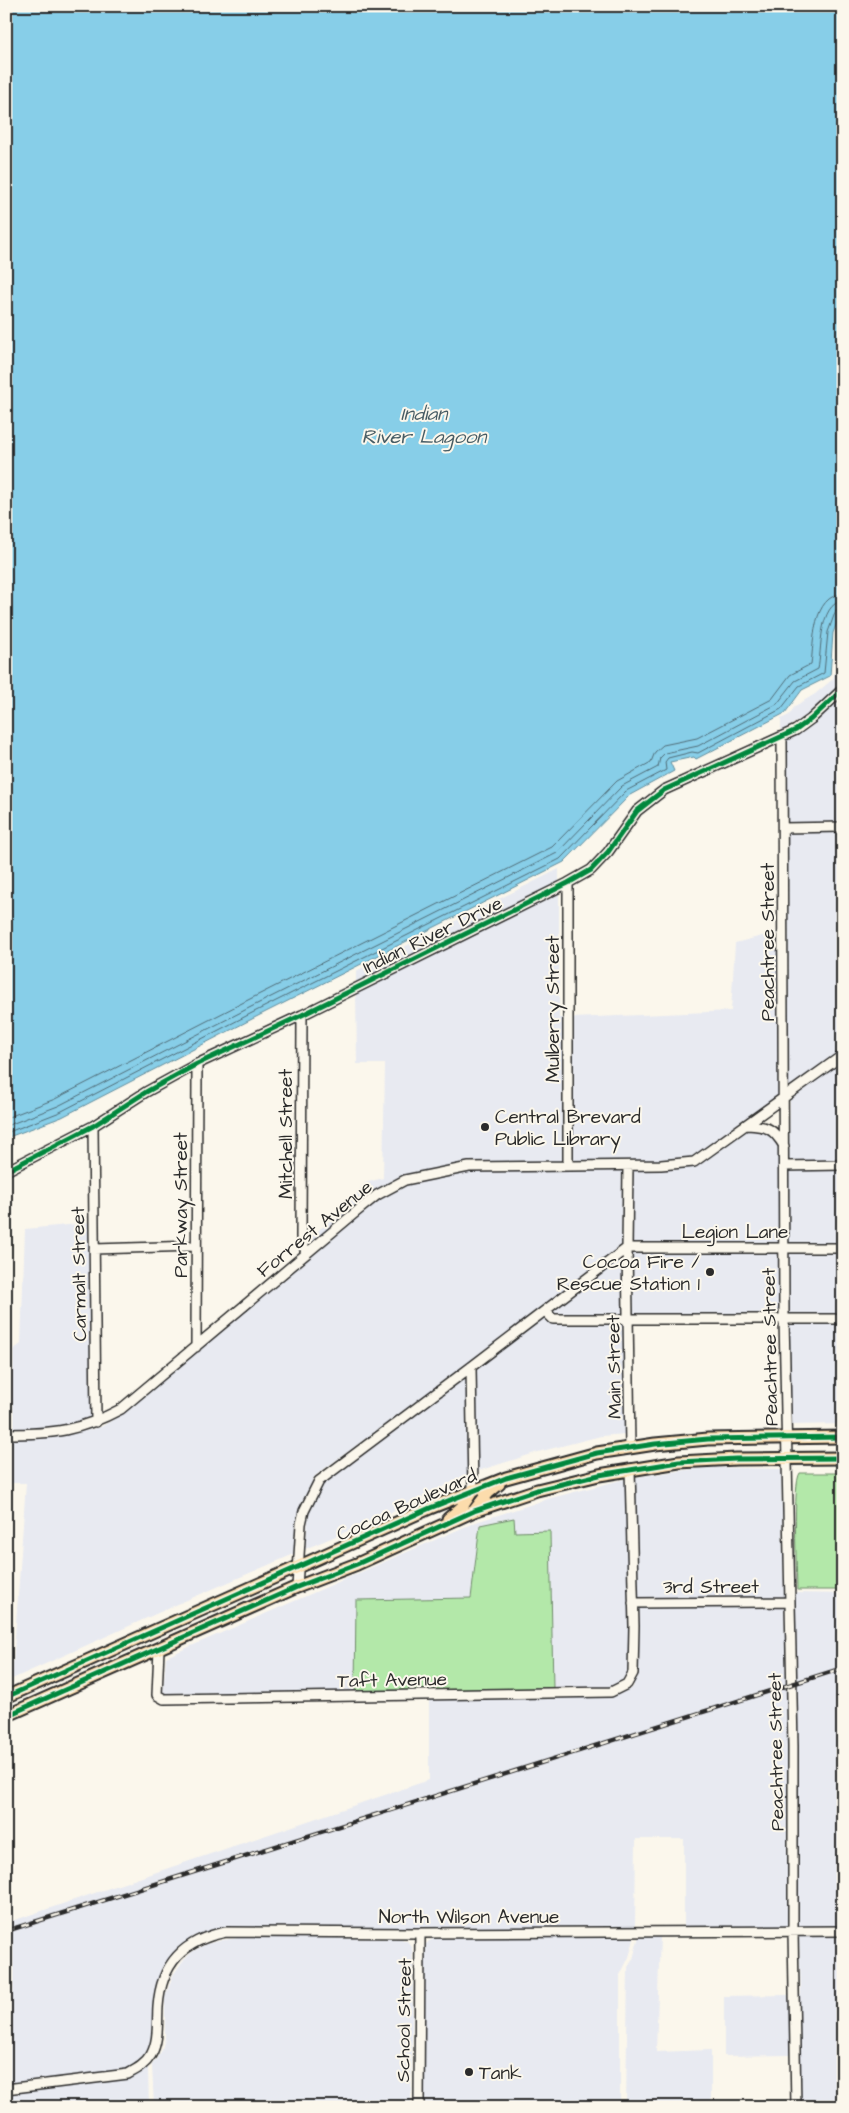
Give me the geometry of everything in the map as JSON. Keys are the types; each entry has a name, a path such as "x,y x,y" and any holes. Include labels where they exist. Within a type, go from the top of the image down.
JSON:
{"main road":[{"name":"Cocoa Boulevard","path":"6,1697 473,1490 506,1478 570,1460 630,1448 699,1440 843,1438"},
{"name":"Cocoa Boulevard","path":"6,1716 296,1587 357,1564 474,1512 563,1483 630,1468 708,1460 843,1458"},
{"path":"474,1512 488,1493 506,1478"},
{"path":"436,1528 462,1507 473,1490"},
{"path":"6,1704 41,1688 66,1671"}],"street":[{"name":"Indian River Drive","path":"6,1171 93,1126 146,1092 197,1064 302,1015 591,870 608,852 637,811 664,790 782,736 811,719 843,689"},
{"name":"Peachtree Street","path":"782,736 784,1318 793,1746 793,1931 796,2107"},
{"path":"783,828 843,827"},
{"name":"Mulberry Street","path":"568,883 568,1166"},
{"name":"Mitchell Street","path":"302,1015 301,1237 306,1253"},
{"name":"Forrest Avenue","path":"6,1434 71,1430 96,1422 121,1409 133,1401 377,1195 405,1180 469,1166 628,1166 671,1165 694,1162 843,1055"},
{"name":"Parkway Street","path":"196,1347 197,1064"},
{"path":"746,1125 763,1126 776,1133 784,1146"},
{"name":"Carmalt Street","path":"93,1126 96,1422"},
{"path":"784,1166 843,1164"},
{"name":"Main Street","path":"628,1166 626,1248 629,1319 630,1448"},
{"path":"94,1248 196,1246"},
{"path":"296,1587 299,1568 300,1531 304,1511 319,1481 626,1248"},
{"name":"Legion Lane","path":"626,1248 843,1248"},
{"path":"545,1311 553,1319 843,1319"},
{"path":"471,1367 473,1490"},
{"path":"630,1468 633,1603"},
{"name":"3rd Street","path":"633,1603 789,1602"},
{"name":"Taft Avenue","path":"159,1649 157,1695 164,1699 611,1692 627,1684 633,1673 633,1603"},
{"name":"North Wilson Avenue","path":"6,2089 128,2074 142,2067 152,2054 157,2037 160,1989 170,1967 186,1947 196,1940 226,1932 843,1931"},
{"name":"School Street","path":"418,2107 420,1933"}],"shaded area":[{"path":"843,668 843,683 807,715 781,732 781,719 789,715 795,706 815,694 833,679 834,674"},
{"path":"843,695 843,823 788,823 787,739 815,722"},
{"path":"788,832 843,832 843,1049 789,1089"},
{"path":"559,869 559,882 356,983 356,971"},
{"path":"559,893 559,1018 563,1018 563,1162 469,1162 404,1176 373,1192 308,1245 307,1240 344,1209 365,1183 383,1178 385,1064 357,1064 356,993"},
{"path":"778,932 779,1096 692,1157 671,1161 573,1161 573,1018 731,1011 735,943"},
{"path":"843,1061 843,1160 789,1161 789,1149 791,1148 789,1145 790,1100"},
{"path":"748,1130 761,1130 772,1136 779,1148 779,1243 632,1244 633,1170 672,1170 694,1166"},
{"path":"843,1169 843,1244 789,1243 789,1170"},
{"path":"622,1170 621,1246 469,1363 466,1363 466,1365 316,1475 299,1510 294,1554 12,1679 26,1483 6,1483 6,1438 45,1438 72,1434 101,1427 124,1413 198,1351 201,1351 201,1349 359,1215 380,1199 407,1184 469,1171"},
{"path":"89,1223 91,1419 70,1426 44,1429 6,1429 6,1355 21,1344 25,1229"},
{"path":"779,1252 779,1313 634,1315 632,1253"},
{"path":"789,1252 843,1252 843,1314 789,1313"},
{"path":"622,1258 624,1315 555,1314 552,1311"},
{"path":"545,1317 553,1323 624,1323 625,1434 601,1436 538,1452 478,1471 476,1369"},
{"path":"789,1322 843,1323 843,1424 791,1425"},
{"path":"466,1377 468,1474 391,1513 305,1549 309,1512 323,1483"},
{"path":"708,1467 781,1469 784,1597 638,1598 635,1477"},
{"path":"625,1479 629,1626 628,1672 623,1681 610,1687 553,1688 550,1531 515,1532 513,1518 480,1526 471,1598 356,1600 355,1691 163,1693 166,1657 476,1522 551,1498"},
{"path":"794,1593 843,1594 843,1926 798,1927 798,1746"},
{"path":"784,1606 788,1746 788,1927 684,1927 684,1839 636,1839 635,1927 420,1929 226,1927 210,1931 194,1936 183,1944 165,1965 155,1989 152,2036 147,2053 138,2064 126,2070 6,2085 6,1923 429,1780 429,1699 613,1695 627,1689 630,1690 634,1686 633,1684 638,1673 638,1607"},
{"path":"843,1935 843,2107 801,2107 799,1936"},
{"path":"635,1936 629,1957 620,1975 620,2107 423,2107 423,1954 424,1946 429,1941 436,1938"},
{"path":"639,1936 660,1936 656,2052 711,2050 711,2107 626,2107 628,1967 633,1959"},
{"path":"246,1937 401,1939 407,1941 412,1947 413,1970 411,2107 154,2107 152,2065 161,2052 165,2039 165,1997 173,1975 192,1952 206,1944"},
{"path":"789,1995 790,2055 724,2056 724,1996"},
{"path":"148,2067 149,2107 6,2107 6,2094 128,2079"}],"green space":[{"path":"800,1473 843,1473 843,1590 797,1590 796,1493"},
{"path":"514,1518 515,1532 550,1531 553,1688 355,1691 356,1600 471,1598 480,1525"}],"water":[{"name":"Indian River Lagoon","path":"6,6 843,6 843,607 833,633 830,676 802,690 785,713 696,759 694,757 670,762 674,771 630,795 564,862 62,1117 6,1138"}],"railway":[{"path":"6,1931 843,1668"}],"cycle path":[{"path":"6,1171 93,1126 146,1092 197,1064 302,1015 591,870 608,852 637,811 664,790 796,730 811,719 843,689"},
{"path":"6,1697 430,1508 506,1478 597,1453 655,1444 708,1439 843,1437"},
{"path":"6,1716 297,1587 357,1564 474,1511 537,1490 599,1475 679,1462 736,1459 843,1458"}],"place":[{"name":"Central Brevard Public Library","path":"485,1127"},
{"name":"Cocoa Fire / Rescue Station 1","path":"710,1272"},
{"name":"Tank","path":"469,2072"}]}
